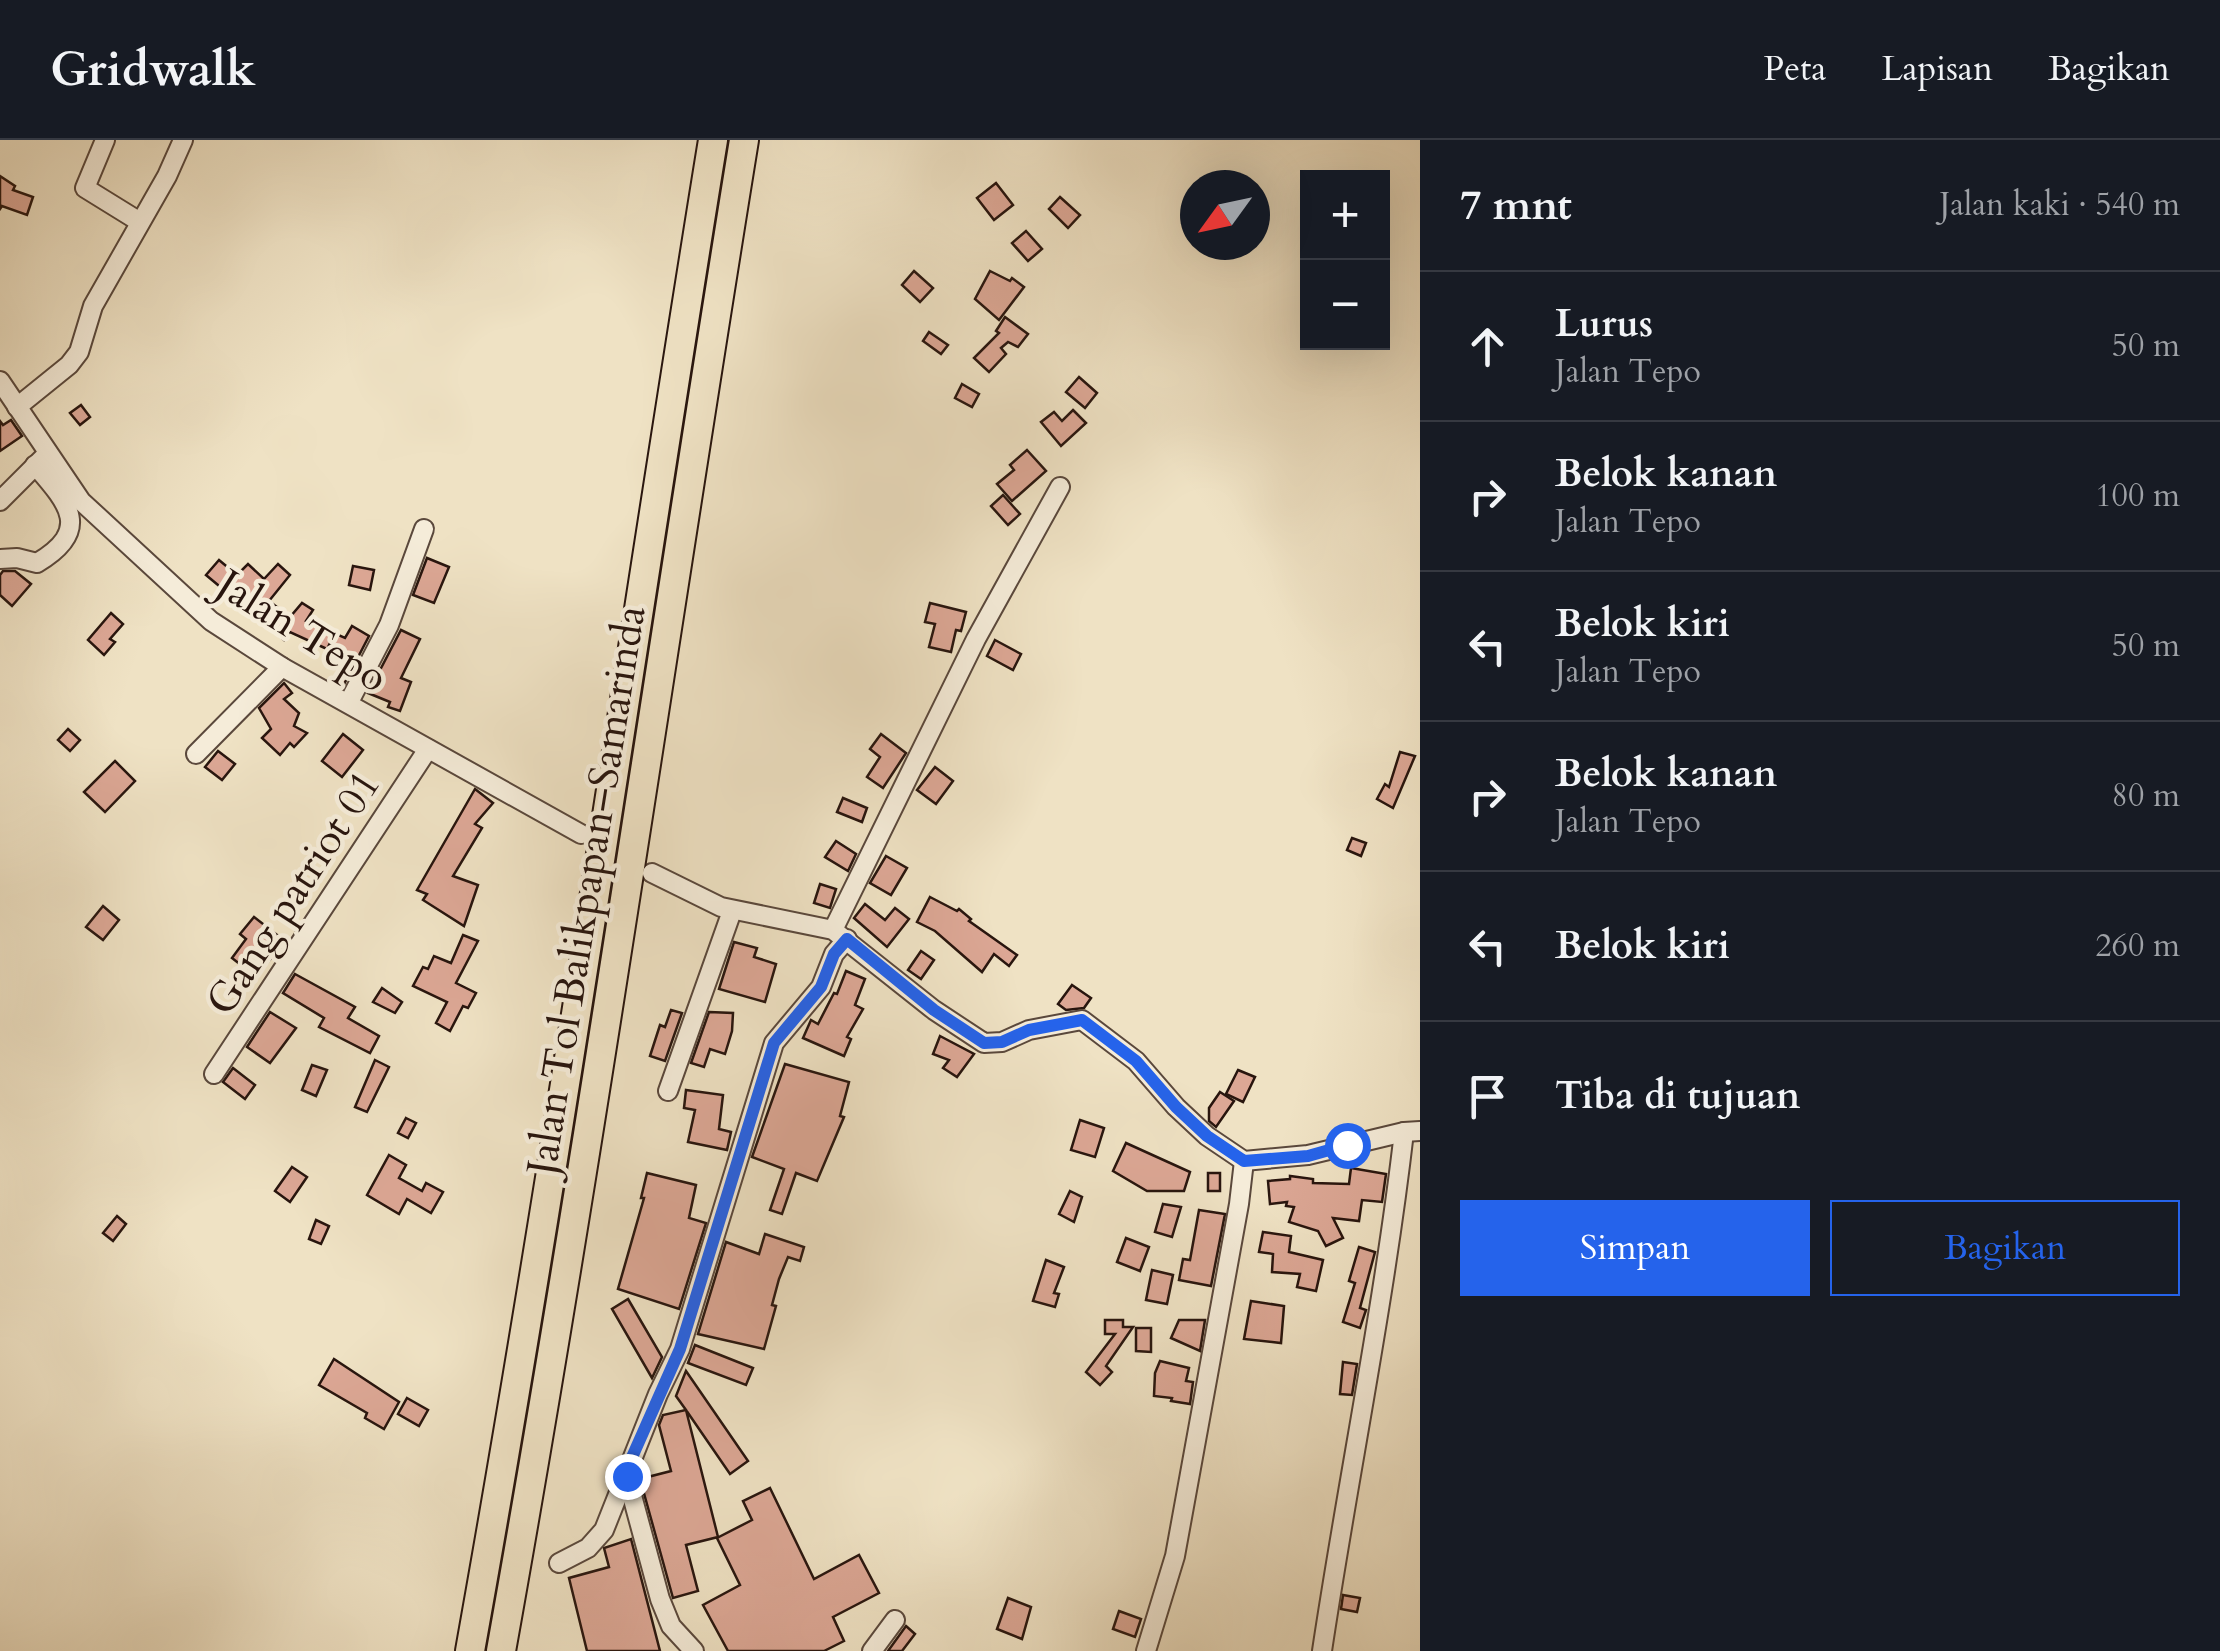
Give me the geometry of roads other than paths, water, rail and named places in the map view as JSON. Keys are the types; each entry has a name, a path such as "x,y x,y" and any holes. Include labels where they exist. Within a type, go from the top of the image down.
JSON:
{"highway":[{"name":"Jalan Tol Balikpapan–Samarinda","path":"470,1651 562,1112 713,140"},
{"name":"Jalan Tol Balikpapan–Samarinda","path":"500,1651 589,1136 744,140"}],"street":[{"path":"104,140 84,188 140,222"},
{"path":"18,407 79,352 92,306 184,140"},
{"name":"Jalan Tepo","path":"2,388 18,407 41,460 103,524 212,621 282,667 581,834"},
{"path":"0,500 41,460 70,510 72,523 59,547 37,563 0,559"},
{"path":"559,1564 588,1548 604,1530 680,1349 774,1043 821,987 840,935 940,713 976,638 1060,488"},
{"path":"349,702 389,624 424,529"},
{"path":"196,754 282,667"},
{"name":"Gang patriot 01","path":"214,1074 428,748"},
{"path":"652,873 732,910 840,935 934,1010 984,1043 1002,1042 1029,1030 1082,1020 1136,1061 1207,1136 1244,1161 1308,1156 1412,1132 1373,1337 1322,1651"},
{"path":"668,1092 732,910"},
{"path":"1146,1651 1175,1556 1244,1161"},
{"path":"627,1476 660,1600 671,1626 694,1651"},
{"path":"872,1651 895,1620"}]}
